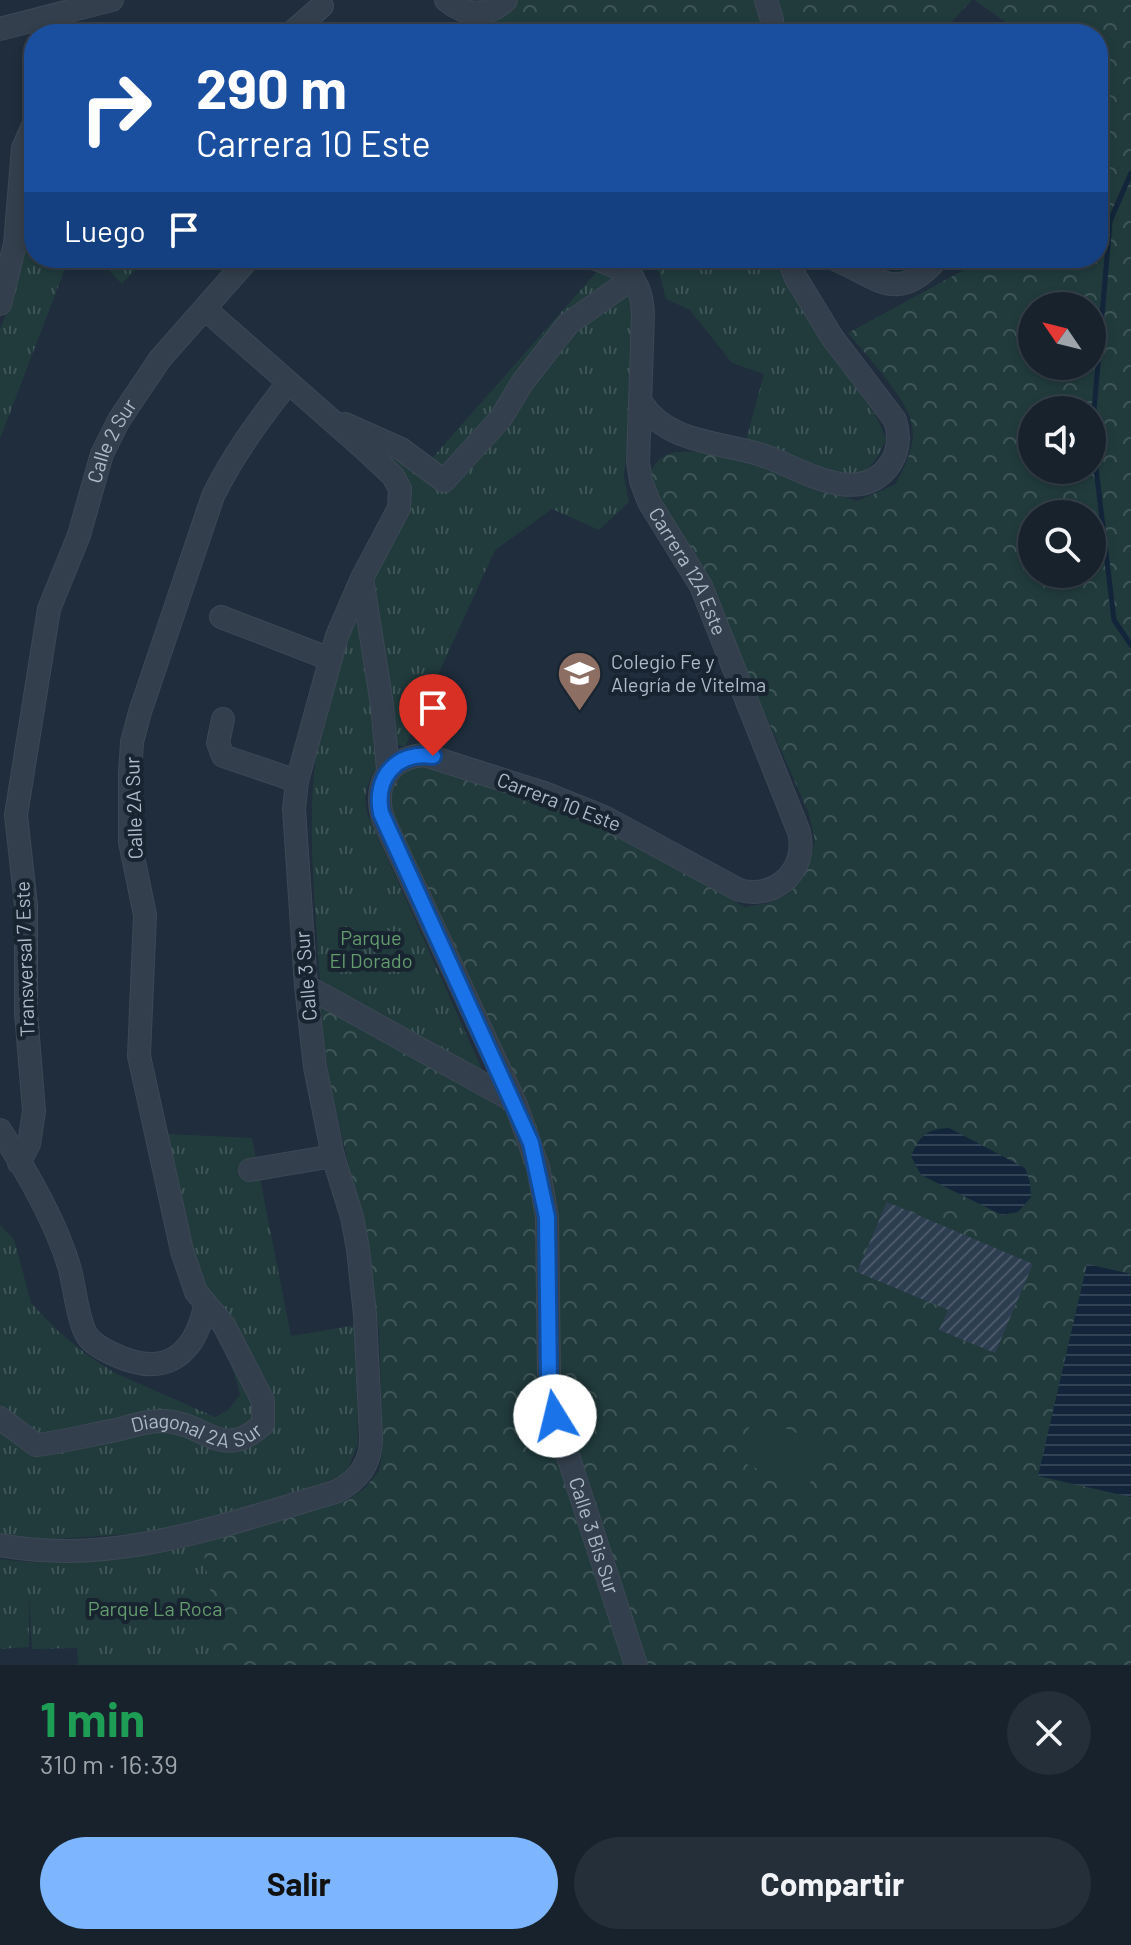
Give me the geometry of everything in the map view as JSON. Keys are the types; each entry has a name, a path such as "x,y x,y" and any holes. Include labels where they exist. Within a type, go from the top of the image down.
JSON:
{"street":[{"path":"0,29 112,0"},
{"path":"446,0 469,13 497,6"},
{"path":"766,0 772,24"},
{"path":"301,24 322,6"},
{"path":"0,304 17,230 24,146"},
{"name":"Calle 2 Sur","path":"39,659 54,593 79,535 96,472 110,437 133,395 151,371 240,268"},
{"path":"205,309 287,384 323,411 401,449 444,481 494,427 522,383 568,324 633,278 620,268"},
{"path":"641,402 658,423 680,435 750,451 827,482 848,485 878,477 890,465 896,451 899,435 891,414 832,337 792,268"},
{"path":"853,268 886,284 896,285 908,284 929,268"},
{"name":"Carrera 12A Este","path":"633,278 643,300 638,462 641,481 649,502 701,586 799,832 800,855 795,870 784,882 770,890"},
{"name":"Calle 2A Sur","path":"205,1306 196,1292 173,1218 139,1056 145,915 130,842 130,758 140,712 213,496 246,437 287,384"},
{"name":"Calle 3 Sur","path":"0,1545 56,1553 162,1542 335,1492 351,1483 363,1470 371,1445 362,1282 352,1217 333,1156 315,1067 294,809 297,781 330,659 362,578 399,508 401,494 393,476 323,411"},
{"path":"638,462 659,444 680,435"},
{"path":"362,578 382,705 388,769"},
{"path":"221,617 330,659"},
{"name":"Transversal 7 Este","path":"19,1163 29,1144 34,1111 26,1012 26,905 8,813 39,659"},
{"path":"223,719 218,743 223,756 297,781"},
{"name":"Carrera 10 Este","path":"388,769 409,757 425,755 440,759 544,793 606,818 739,890 770,890"},
{"name":"Calle 3 Bis Sur","path":"388,769 379,795 384,821 514,1101 538,1167 547,1217 549,1377 555,1416 636,1665"},
{"path":"306,986 514,1101"},
{"path":"0,1130 35,1189 68,1264 85,1332 94,1344 140,1363 163,1366 178,1356 200,1329 205,1306"},
{"path":"250,1170 333,1156"},
{"name":"Diagonal 2A Sur","path":"0,1418 36,1445 64,1442 138,1423 164,1421 189,1427 221,1441 241,1441 263,1424 263,1401 224,1325 205,1306"}],"green space":[{"path":"476,0 972,0 949,24 496,24"},
{"path":"974,0 1131,0 1131,1665 223,1665 202,1543 348,1500 365,1488 379,1471 383,1448 379,1331 363,1230 329,1078 320,1009 328,1004 532,1126 388,802 397,772 419,765 520,794 598,825 745,907 769,903 790,893 807,868 815,841 809,814 698,561 655,498 649,473 666,455 706,453 760,466 857,501 896,484 911,448 913,433 909,414 885,377 848,333 968,268 1108,268 1108,24 1009,24"},
{"path":"24,241 24,268 65,268 0,439 0,329 12,299"},
{"path":"107,268 136,268 122,284"},
{"path":"600,268 615,277 628,292 632,316 633,376 624,476 629,502 599,530 552,509 495,550 405,747 393,743 370,581 409,504 377,448 418,474"},
{"path":"658,268 782,268 791,293 877,418 886,439 878,456 865,470 837,475 805,467 746,440 764,374 732,363 690,310 666,299"},
{"name":"Parque El Dorado","path":"357,606 383,759 368,786 365,799 368,815 485,1076 320,982 312,859 315,762 336,672"},
{"path":"168,1134 252,1138 291,1336 356,1325 358,1443 347,1472 309,1492 164,1532 38,1540 0,1534 0,1225 14,1239 31,1303 86,1354 115,1373 215,1417 228,1410 240,1395 192,1261"},
{"path":"755,1415 826,1446 807,1490 735,1459"},
{"name":"Parque La Roca","path":"202,1543 223,1665 78,1665 77,1648 32,1649 29,1594 29,1647 0,1649 0,1559 75,1561"}],"water":[{"path":"949,1128 1025,1168 1031,1197 1018,1212 1002,1215 921,1175 911,1156 918,1143 929,1132"},
{"path":"1087,1264 1131,1274 1131,1497 1038,1476"}],"building":[{"path":"887,1202 1033,1264 995,1353 939,1330 948,1310 857,1272"}],"waterway":[{"path":"1108,245 1110,221 1131,173"},
{"path":"1106,268 1092,434 1114,620 1131,645"}],"place":[{"name":"Colegio Fe y Alegría de Vitelma","path":"580,713"}],"route":[{"path":"433,756 409,757 388,769 381,786 379,804 384,821 516,1105 538,1167 549,1242 548,1357 555,1416"}]}
